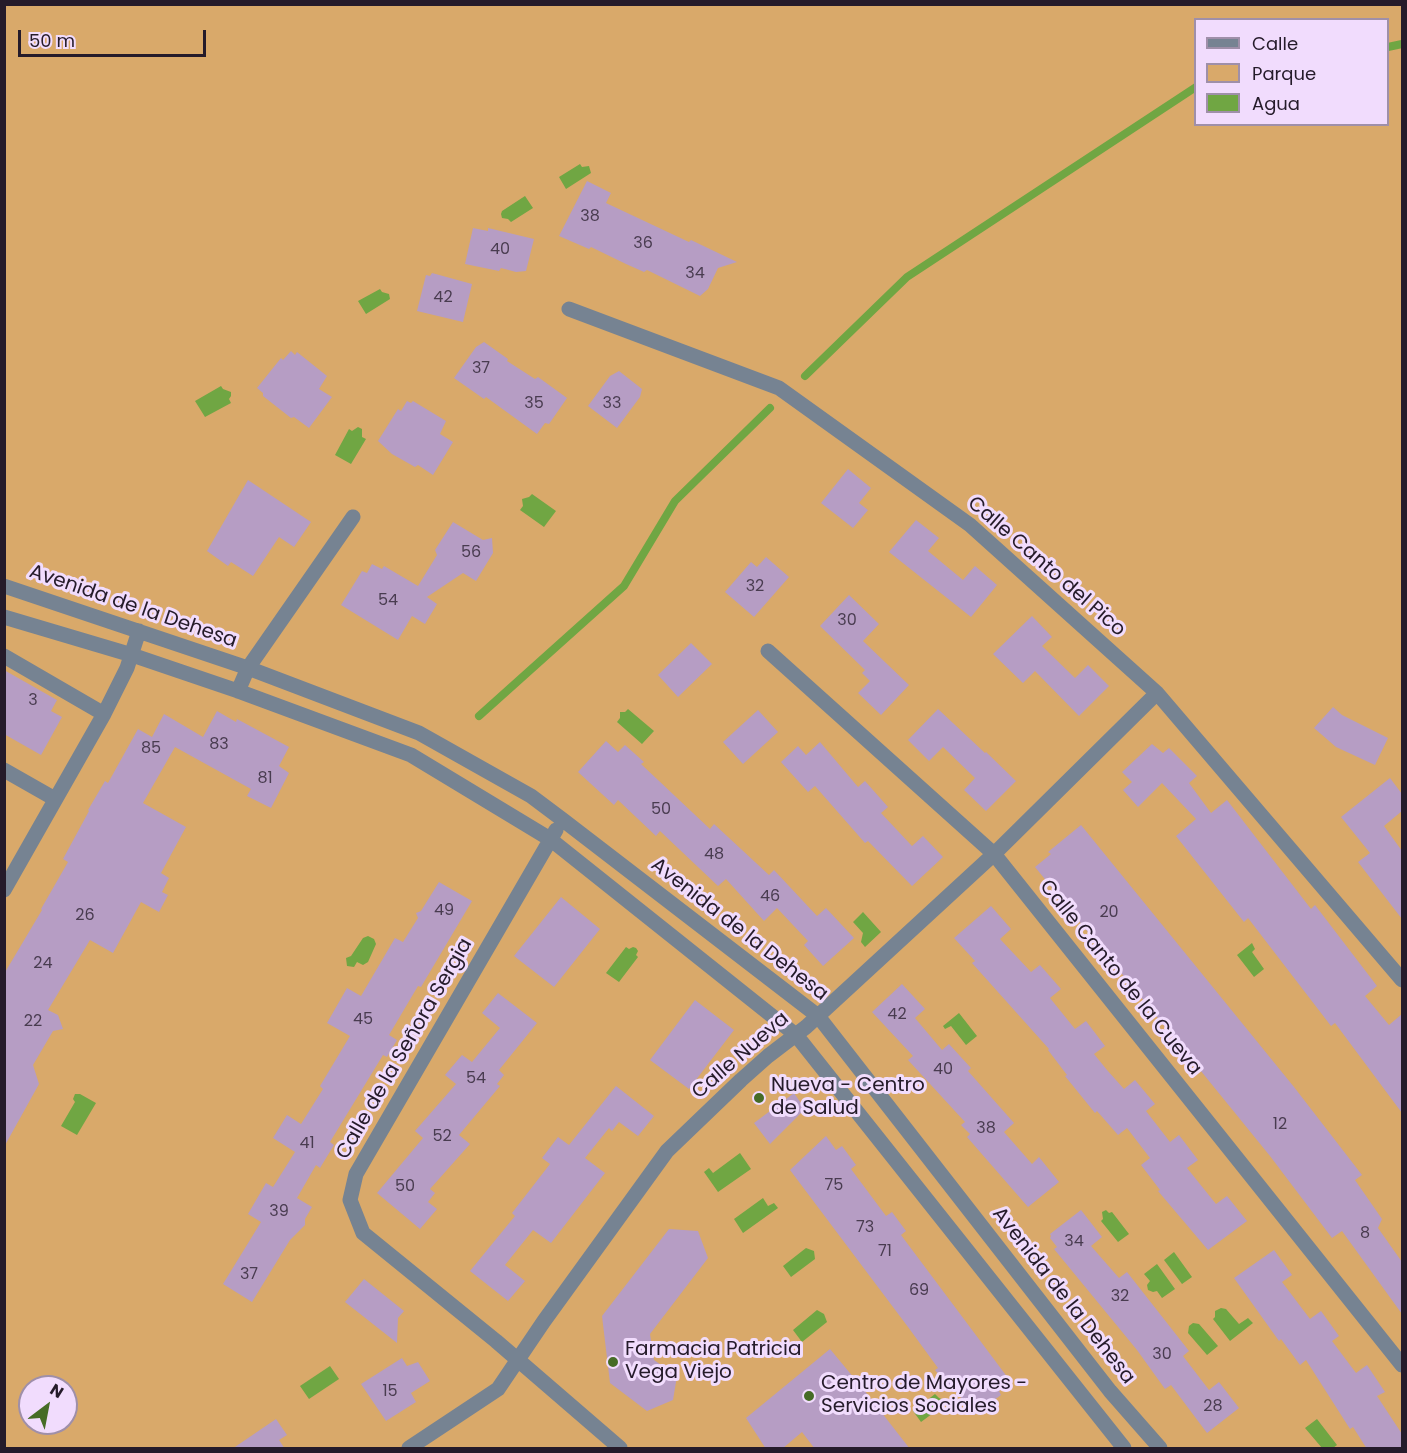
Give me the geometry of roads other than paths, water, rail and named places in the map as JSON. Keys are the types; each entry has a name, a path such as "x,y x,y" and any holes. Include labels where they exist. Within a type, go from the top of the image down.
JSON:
{"street":[{"name":"Calle Canto del Pico","path":"569,309 779,388 970,525 1157,693 1402,980"},
{"name":"Avenida de la Dehesa","path":"238,691 248,669 353,517"},
{"name":"Avenida de la Dehesa","path":"4,586 248,669 419,734 531,796 818,1016 1110,1391 1160,1449"},
{"path":"4,617 132,655 238,691 411,755 550,839 795,1035 1124,1449"},
{"path":"5,887 104,714 132,655 139,631"},
{"name":"Calle Canto de la Cueva","path":"768,651 994,854 1402,1365"},
{"path":"4,656 104,714"},
{"name":"Calle Nueva","path":"409,1449 498,1389 544,1321 667,1151 741,1080 818,1016 994,854 1157,693"},
{"path":"4,770 55,799"},
{"name":"Calle de la Señora Sergia","path":"563,820 356,1174 350,1200 363,1233 518,1360 620,1449"}],"water":[{"path":"580,164 582,167 589,166 591,173 566,189 559,177"},
{"path":"525,196 533,208 511,222 502,218 502,211"},
{"path":"380,289 389,294 390,299 366,314 358,301"},
{"path":"221,386 231,392 229,399 231,403 205,417 195,401"},
{"path":"358,427 362,429 362,437 366,439 351,464 335,455 349,429 352,431"},
{"path":"532,494 556,511 544,527 520,510 523,506 522,499"},
{"path":"628,709 654,731 642,744 617,722 620,712"},
{"path":"863,912 881,932 865,947 861,942 863,933 853,922"},
{"path":"368,936 374,939 376,944 368,962 363,965 357,962 354,967 347,966 346,958 351,956 363,938"},
{"path":"1252,943 1255,949 1252,952 1264,969 1254,977 1237,955"},
{"path":"626,947 636,948 638,957 619,982 606,973"},
{"path":"959,1013 977,1036 966,1045 951,1026 945,1029 943,1026"},
{"path":"75,1094 80,1094 96,1103 77,1135 61,1126 75,1102 73,1099"},
{"path":"740,1153 751,1169 718,1192 704,1172 709,1168 713,1173"},
{"path":"763,1198 768,1206 774,1203 778,1208 743,1233 734,1219"},
{"path":"1106,1210 1109,1213 1112,1212 1129,1234 1118,1242 1101,1221 1102,1212"},
{"path":"806,1248 814,1251 815,1259 791,1277 783,1266"},
{"path":"1174,1252 1192,1277 1182,1284 1164,1260"},
{"path":"1157,1264 1175,1289 1162,1298 1157,1291 1148,1290 1147,1285 1150,1281 1144,1274"},
{"path":"1221,1308 1226,1309 1239,1324 1248,1318 1253,1323 1230,1341 1213,1319 1215,1311"},
{"path":"817,1310 824,1314 827,1322 802,1342 793,1330"},
{"path":"1193,1323 1199,1324 1218,1346 1207,1355 1188,1333 1189,1326"},
{"path":"330,1366 339,1379 309,1399 300,1386"},
{"path":"935,1394 946,1401 944,1405 921,1422 913,1411"},
{"path":"1317,1419 1337,1445 1333,1448 1322,1448 1305,1428"}],"waterway":[{"path":"1389,47 1402,44"},
{"path":"805,376 907,277 1194,88"},
{"path":"479,716 624,586 675,501 770,408"}],"place":[{"name":"Nueva - Centro de Salud","path":"759,1098"},
{"name":"Farmacia Patricia Vega Viejo","path":"613,1362"},
{"name":"Centro de Mayores - Servicios Sociales","path":"809,1396"}]}
